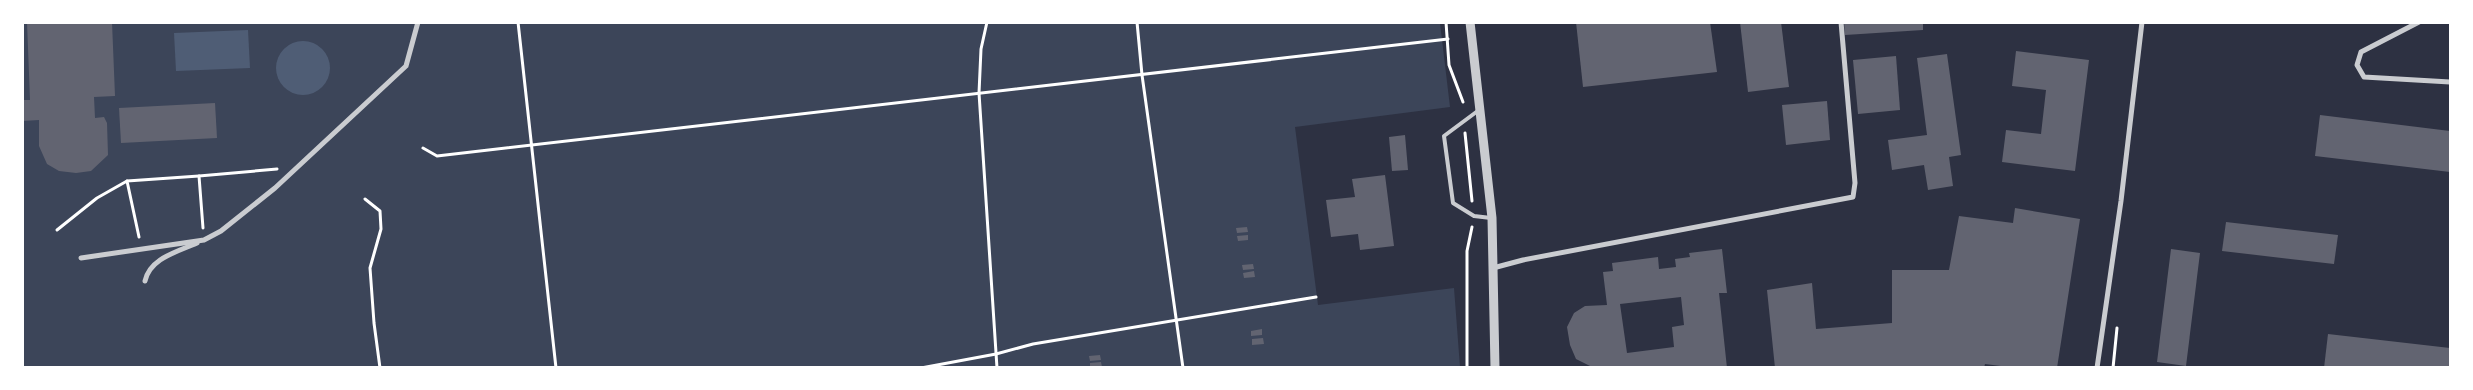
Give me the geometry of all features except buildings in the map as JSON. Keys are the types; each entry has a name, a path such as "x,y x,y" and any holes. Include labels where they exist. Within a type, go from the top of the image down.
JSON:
{"street":[{"path":"144,281 147,271 156,262 221,231 275,188 406,66 418,22"},
{"path":"1470,22 1492,218 1495,368"},
{"path":"1494,268 1524,260 1853,197 1855,183 1841,22"},
{"path":"2097,368 2121,201 2141,46 2142,22"},
{"path":"2419,22 2361,52 2358,65 2364,77 2450,82"},
{"path":"81,258 142,251 204,240"}],"lane":[{"path":"1481,108 1444,136 1453,203 1474,216 1492,218"}],"path":[{"path":"518,22 556,368"},
{"path":"987,22 981,49 979,93 997,368"},
{"path":"1138,22 1142,75 1183,368"},
{"path":"422,148 438,156 1448,39"},
{"path":"57,230 97,198 127,181 295,168"},
{"path":"199,176 204,240"},
{"path":"127,181 142,251"},
{"path":"365,199 380,211 381,229 370,268 380,368"},
{"path":"921,368 996,354 1033,344 1316,297"}],"shaded area":[{"path":"22,23 1440,23 1450,107 1295,127 1318,305 1454,288 1460,367 23,367"},
{"path":"248,30 250,68 176,71 174,33"},
{"path":"303,41 313,43 322,49 328,58 330,68 328,78 322,87 313,93 303,95 293,93 284,87 278,78 276,68 278,58 284,49 293,43"}]}
